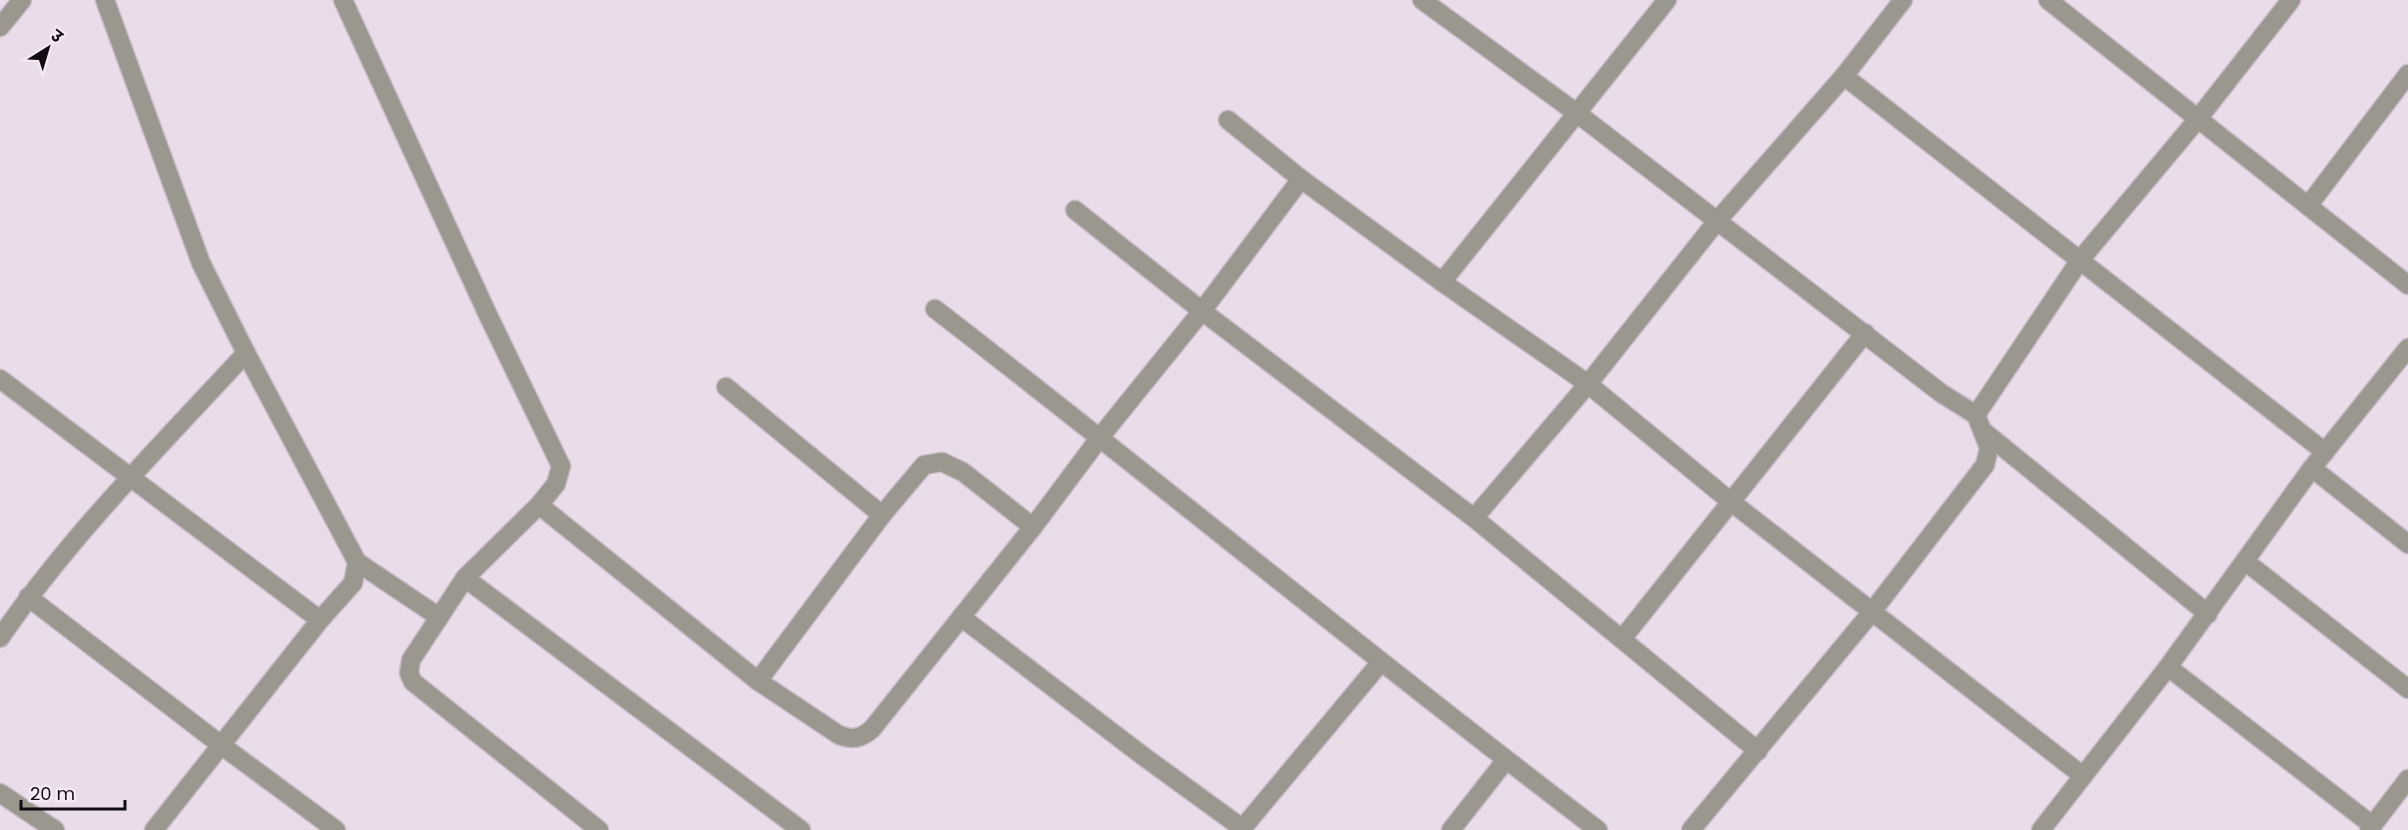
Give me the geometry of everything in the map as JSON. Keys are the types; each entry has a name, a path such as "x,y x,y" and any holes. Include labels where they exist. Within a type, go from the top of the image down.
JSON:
{"street":[{"path":"0,27 22,0"},
{"path":"105,0 201,263 357,562 439,617"},
{"path":"343,0 488,315 561,466 556,484 539,505 465,578 411,660 409,673 413,682 599,830"},
{"path":"1422,0 1578,114 1941,393 2208,614"},
{"path":"1442,282 1668,0"},
{"path":"1474,518 1588,384 1717,221 1844,76 1903,0"},
{"path":"2048,0 2408,285"},
{"path":"1979,423 2080,260 2197,120 2290,0"},
{"path":"2308,206 2408,74"},
{"path":"1844,76 2325,452"},
{"path":"1228,120 1301,179 1442,282 1588,384 1871,613 2083,776"},
{"path":"539,505 758,681 840,735 852,739 862,737 872,729 1033,527 1101,436 1202,311 1301,179"},
{"path":"1075,210 1202,311 1474,518 1758,751"},
{"path":"935,309 1101,436 1381,662 1598,830"},
{"path":"1622,639 1864,333"},
{"path":"2041,830 2208,614 2325,452 2402,371 2408,348"},
{"path":"0,638 28,597 131,478 246,353"},
{"path":"0,379 320,620"},
{"path":"726,387 882,515"},
{"path":"1691,830 1871,613 1985,465 1989,448 1979,423"},
{"path":"758,681 882,515 924,465 942,462 963,472 1033,527"},
{"path":"2313,468 2408,544"},
{"path":"154,830 320,620 353,583 357,562"},
{"path":"2246,562 2408,689"},
{"path":"465,578 801,830"},
{"path":"28,597 336,830"},
{"path":"961,617 1241,829 1381,662"},
{"path":"2168,667 2370,828 2408,779"},
{"path":"1450,830 1506,760"},
{"path":"0,793 55,830"}]}
